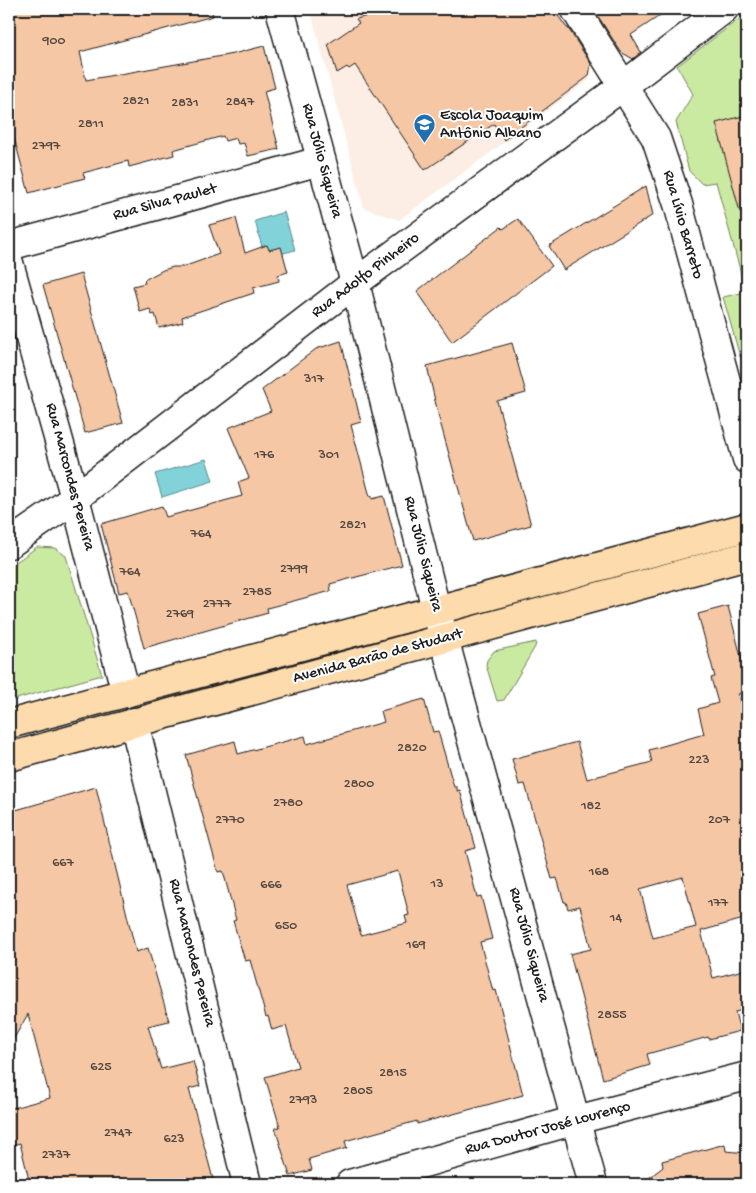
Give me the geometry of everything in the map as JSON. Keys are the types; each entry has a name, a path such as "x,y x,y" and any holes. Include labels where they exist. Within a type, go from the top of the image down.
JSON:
{"main road":[{"name":"Avenida Barão de Studart","path":"9,724 747,526"},
{"name":"Avenida Barão de Studart","path":"9,756 444,640 747,556"}],"street":[{"name":"Rua Júlio Siqueira","path":"280,9 320,161 355,283 444,640 592,1184"},
{"name":"Rua Lívio Barreto","path":"575,9 660,147 678,204 747,459"},
{"name":"Rua Adolfo Pinheiro","path":"9,544 75,498 355,283 623,86 724,9"},
{"name":"Rua Silva Paulet","path":"9,246 320,161"},
{"name":"Rua Marcondes Pereira","path":"9,263 75,498 126,693"},
{"name":"Rua Marcondes Pereira","path":"134,722 247,1184"},
{"name":"Rua Doutor José Lourenço","path":"350,1184 576,1120 747,1076"}],"shaded area":[{"name":"Escola Joaquim Antônio Albano","path":"310,9 552,9 591,67 589,80 399,220 364,208"}],"green space":[{"path":"747,13 747,358 740,357 723,297 746,292 716,182 702,184 689,171 676,122 693,94 677,66"},
{"path":"37,547 55,548 66,556 102,675 9,701 9,567"},
{"path":"536,642 535,647 504,700 497,701 486,665 487,660 494,651"}],"water":[{"path":"284,212 295,250 265,258 255,221"},
{"path":"206,459 213,481 162,497 155,474"}],"building":[{"path":"9,9 212,9 213,16 80,52 86,80 233,54 264,46 275,88 264,91 279,149 248,156 244,143 238,144 236,138 225,141 223,136 173,150 174,155 129,167 128,161 83,173 85,178 29,193 9,119"},
{"name":"Escola Joaquim Antônio Albano","path":"393,9 553,9 568,28 591,64 589,76 504,140 494,124 425,170 355,65 337,73 328,44 359,23 356,19"},
{"path":"670,9 631,35 641,52 633,59 621,52 594,10"},
{"path":"747,115 747,211 740,212 716,123"},
{"path":"646,186 653,215 564,270 549,246"},
{"path":"236,218 245,253 267,245 269,250 281,247 288,272 278,275 279,281 253,288 254,293 182,317 183,322 159,328 155,314 152,315 150,309 140,312 133,286 145,283 144,280 163,270 183,267 219,254 209,225"},
{"path":"518,219 552,266 452,342 417,291 501,227 503,229"},
{"path":"81,274 123,423 85,433 43,285"},
{"path":"341,341 361,422 351,425 370,497 372,496 372,499 384,496 402,565 330,584 331,591 267,608 268,613 144,648 128,591 119,593 101,524 162,506 166,517 242,496 238,482 249,478 228,428 271,411 262,390 316,349"},
{"path":"512,343 526,393 497,401 531,525 473,541 439,418 427,366"},
{"path":"728,606 747,680 747,692 738,694 747,732 747,918 701,931 713,978 747,969 747,1009 735,1012 740,1031 709,1039 708,1037 647,1054 650,1065 603,1079 570,954 591,949 580,906 568,909 557,878 552,879 525,784 519,785 512,759 577,742 587,779 652,762 649,750 704,734 698,709 718,703 711,678 715,677 698,614","holes":["683,877 696,927 653,938 640,889"]},
{"path":"424,699 433,732 438,731 454,787 457,787 457,791 460,790 476,848 465,851 477,897 481,896 492,939 480,942 493,991 496,990 523,1095 417,1124 417,1121 345,1141 347,1148 309,1159 312,1170 290,1176 275,1128 280,1127 265,1077 298,1067 286,1026 272,1030 268,1016 266,1017 250,960 245,961 233,921 236,920 223,871 218,872 186,755 235,741 238,754 305,736 307,744 384,722 381,711","holes":["398,871 409,915 405,916 407,923 361,935 347,885"]},
{"path":"96,787 136,952 148,948 169,1021 148,1026 161,1069 193,1061 200,1086 189,1089 213,1179 193,1184 30,1184 20,1143 9,1146 9,1109 50,1098 28,1014 9,1047 9,812"},
{"path":"725,1144 726,1151 747,1153 747,1184 641,1184 663,1167 662,1161"}],"place":[{"name":"Escola Joaquim Antônio Albano","path":"424,144"}]}
